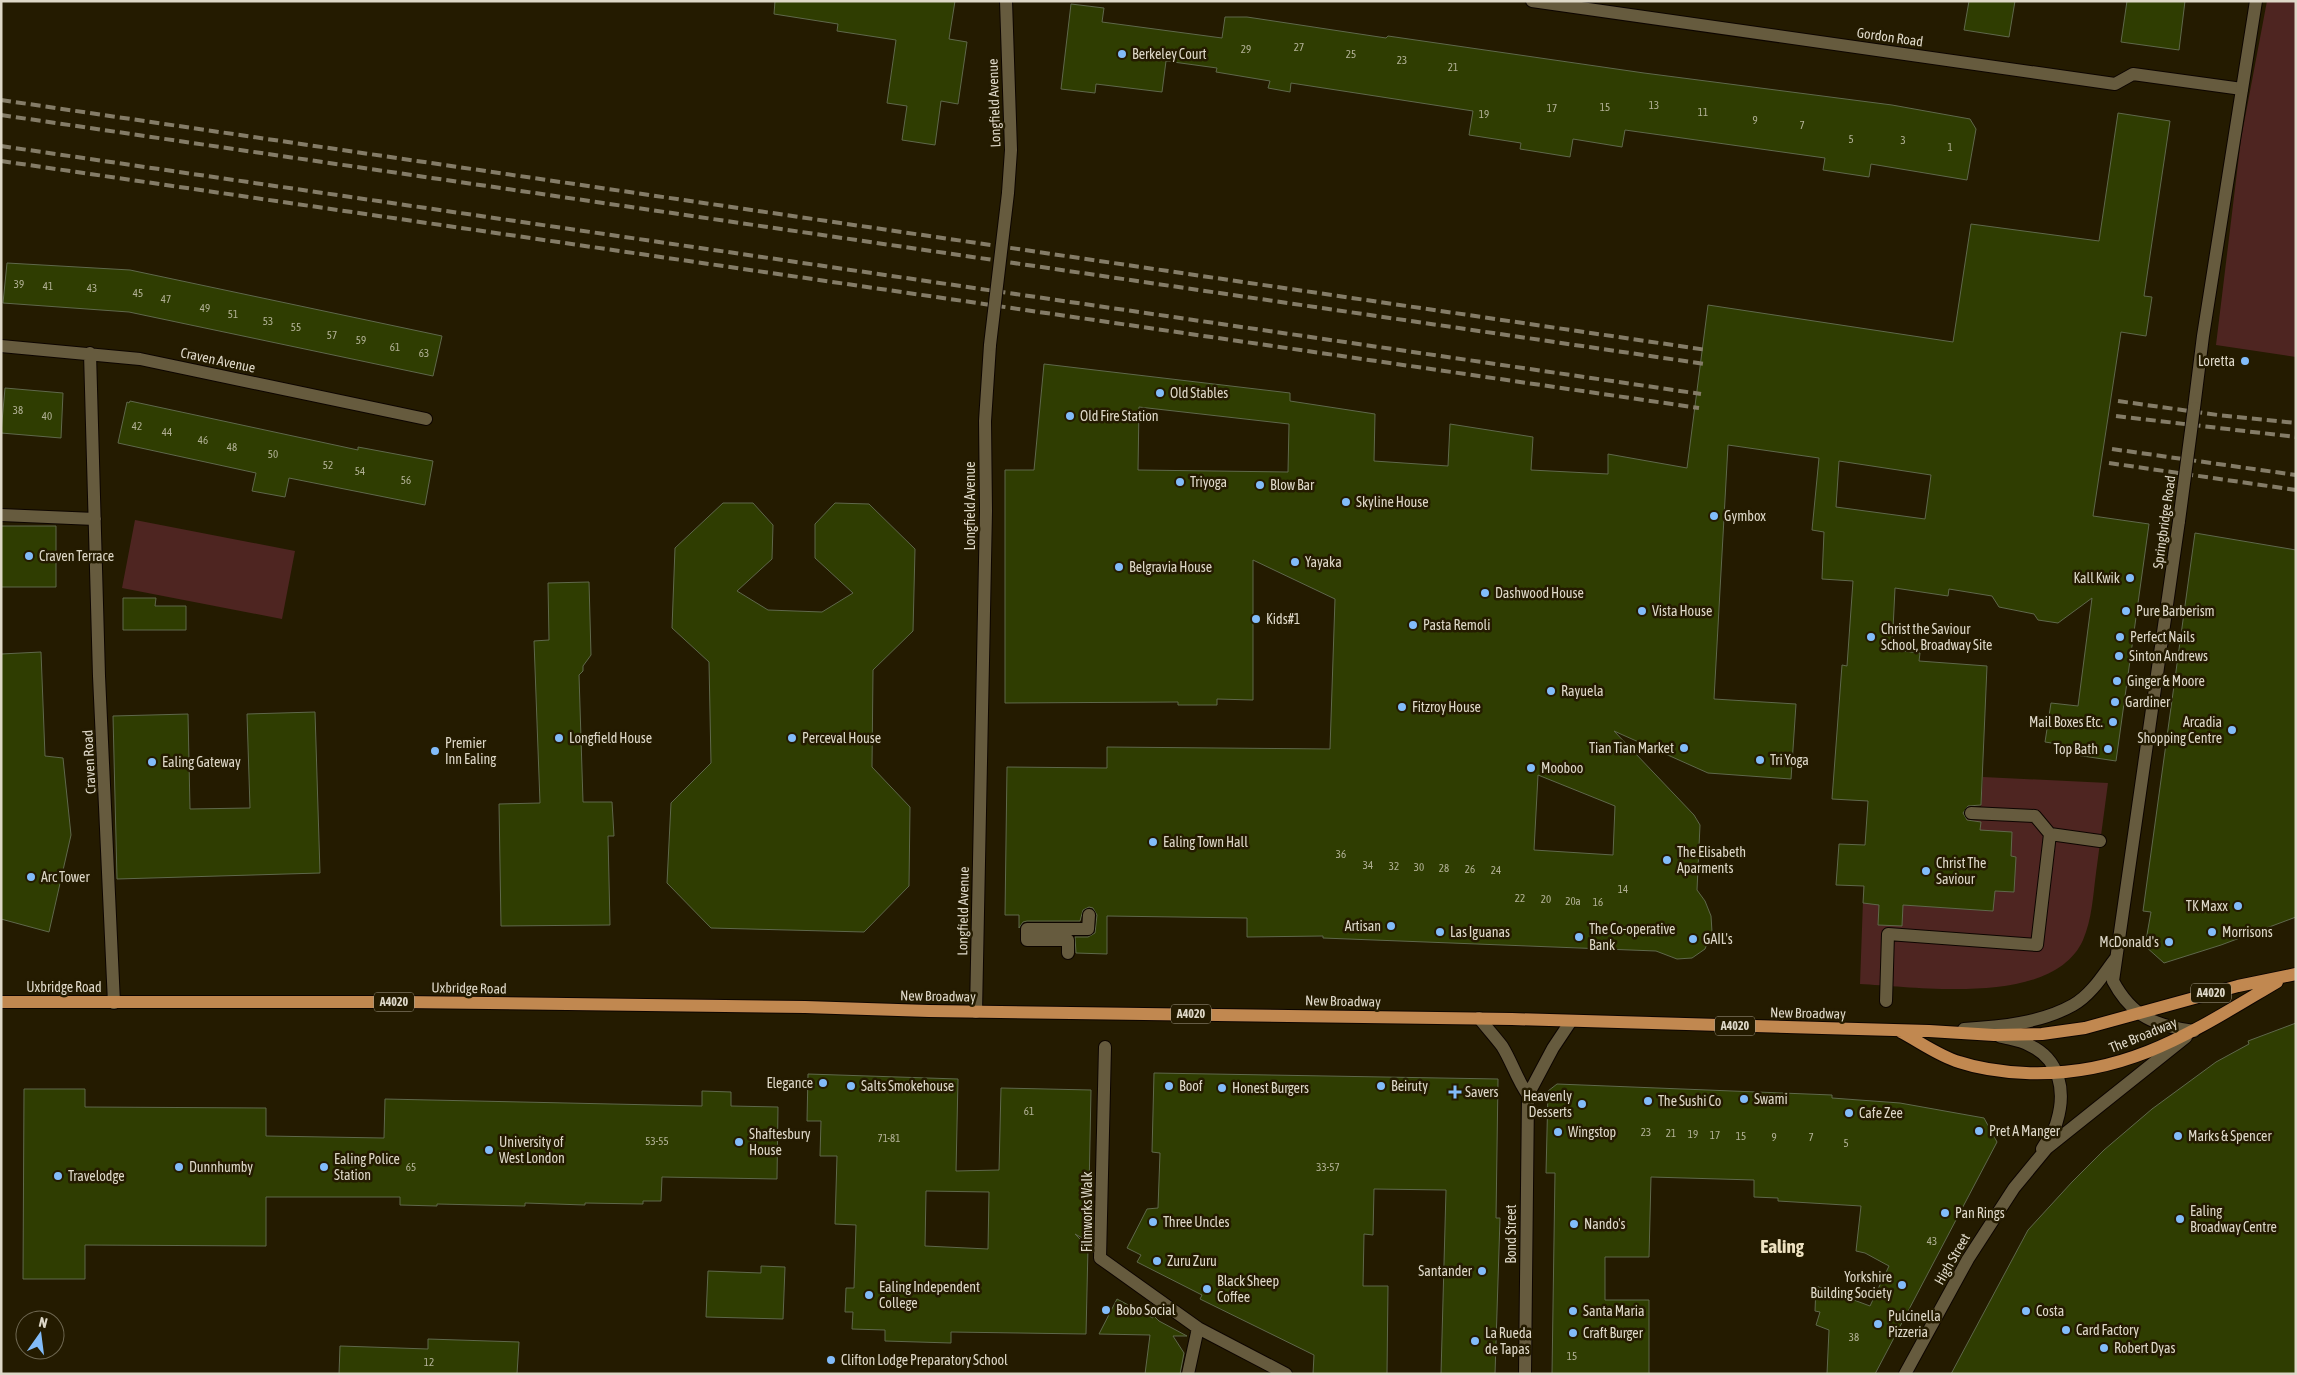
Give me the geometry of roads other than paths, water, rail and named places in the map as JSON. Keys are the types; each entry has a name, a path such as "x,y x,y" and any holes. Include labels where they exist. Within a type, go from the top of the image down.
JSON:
{"main road":[{"name":"The Broadway","path":"2138,1013 2238,986 2290,975"},
{"name":"The Broadway","path":"2058,1075 2114,1064 2151,1051 2194,1031 2290,975"},
{"name":"Uxbridge Road","path":"1,1002 403,1002 786,1007"},
{"name":"New Broadway","path":"786,1007 976,1012 1479,1018 1929,1031 1994,1035 2042,1034 2085,1028 2138,1013"},
{"name":"New Broadway","path":"1899,1031 1958,1062 2007,1072 2058,1075"}],"street":[{"name":"Longfield Avenue","path":"976,1012 986,511 985,421 990,345 1008,193 1011,150 1006,1"},
{"name":"Gordon Road","path":"1532,1 2115,84 2133,74 2242,89"},
{"name":"Springbridge Road","path":"2194,1031 2154,1023 2138,1013 2119,992 2113,981 2179,520 2203,336 2256,1"},
{"name":"Craven Avenue","path":"1,346 140,359 426,419"},
{"name":"Craven Road","path":"90,354 99,676 114,1003"},
{"path":"1,514 95,520"},
{"path":"1971,813 2035,816 2050,834 2100,841"},
{"path":"1886,1001 1888,934 2037,945 2050,834"},
{"path":"1068,953 1068,940 1027,940 1027,929 1088,929 1089,915"},
{"name":"Springbridge Road","path":"1929,1031 2000,1027 2043,1018 2074,1005 2092,989 2115,959"},
{"path":"1479,1018 1502,1047 1517,1080 1528,1095"},
{"name":"Bond Street","path":"1525,1374 1528,1095 1553,1048 1572,1021"},
{"name":"High Street","path":"1905,1374 1968,1259 2014,1188 2033,1165 2048,1148 2071,1128 2194,1031"},
{"path":"1994,1035 2029,1045 2047,1058 2058,1075"},
{"name":"Filmworks Walk","path":"1105,1047 1100,1258 1198,1328 1286,1374"},
{"name":"High Street","path":"2033,1165 2057,1123 2061,1100 2058,1075"},
{"path":"1188,1374 1198,1328"}],"railway":[{"path":"1,100 1707,350"},
{"path":"1,115 1705,364"},
{"path":"1,146 1701,394"},
{"path":"1,161 1699,408"},
{"path":"2118,401 2218,415 2296,423"},
{"path":"2116,416 2296,437"},
{"path":"2112,449 2296,475"},
{"path":"2109,463 2296,490"}],"place":[{"name":"Berkeley Court","path":"1122,54"},
{"name":"Loretta","path":"2245,361"},
{"name":"Old Stables","path":"1160,393"},
{"name":"Old Fire Station","path":"1070,416"},
{"name":"Triyoga","path":"1180,482"},
{"name":"Blow Bar","path":"1260,485"},
{"name":"Skyline House","path":"1346,502"},
{"name":"Gymbox","path":"1714,516"},
{"name":"Craven Terrace","path":"29,556"},
{"name":"Yayaka","path":"1295,562"},
{"name":"Belgravia House","path":"1119,567"},
{"name":"Kall Kwik","path":"2130,578"},
{"name":"Dashwood House","path":"1485,593"},
{"name":"Vista House","path":"1642,611"},
{"name":"Pure Barberism","path":"2126,611"},
{"name":"Kids#1","path":"1256,619"},
{"name":"Pasta Remoli","path":"1413,625"},
{"name":"Christ the Saviour School, Broadway Site","path":"1871,637"},
{"name":"Perfect Nails","path":"2120,637"},
{"name":"Sinton Andrews","path":"2119,656"},
{"name":"Ginger & Moore","path":"2117,681"},
{"name":"Rayuela","path":"1551,691"},
{"name":"Gardiner","path":"2115,702"},
{"name":"Fitzroy House","path":"1402,707"},
{"name":"Mail Boxes Etc.","path":"2113,722"},
{"name":"Arcadia Shopping Centre","path":"2232,730"},
{"name":"Longfield House","path":"559,738"},
{"name":"Perceval House","path":"792,738"},
{"name":"Tian Tian Market","path":"1684,748"},
{"name":"Top Bath","path":"2108,749"},
{"name":"Premier Inn Ealing","path":"435,751"},
{"name":"Tri Yoga","path":"1760,760"},
{"name":"Ealing Gateway","path":"152,762"},
{"name":"Mooboo","path":"1531,768"},
{"name":"Ealing Town Hall","path":"1153,842"},
{"name":"The Elisabeth Aparments","path":"1667,860"},
{"name":"Christ The Saviour","path":"1926,871"},
{"name":"Arc Tower","path":"31,877"},
{"name":"TK Maxx","path":"2238,906"},
{"name":"Artisan","path":"1391,926"},
{"name":"Las Iguanas","path":"1440,932"},
{"name":"Morrisons","path":"2212,932"},
{"name":"The Co-operative Bank","path":"1579,937"},
{"name":"GAIL's","path":"1693,939"},
{"name":"McDonald's","path":"2169,942"},
{"name":"Elegance","path":"823,1083"},
{"name":"Salts Smokehouse","path":"851,1086"},
{"name":"Boof","path":"1169,1086"},
{"name":"Beiruty","path":"1381,1086"},
{"name":"Honest Burgers","path":"1222,1088"},
{"name":"Savers","path":"1455,1092"},
{"name":"Swami","path":"1744,1099"},
{"name":"The Sushi Co","path":"1648,1101"},
{"name":"Heavenly Desserts","path":"1582,1104"},
{"name":"Cafe Zee","path":"1849,1113"},
{"name":"Pret A Manger","path":"1979,1131"},
{"name":"Wingstop","path":"1558,1132"},
{"name":"Marks & Spencer","path":"2178,1136"},
{"name":"Shaftesbury House","path":"739,1142"},
{"name":"University of West London","path":"489,1150"},
{"name":"Dunnhumby","path":"179,1167"},
{"name":"Ealing Police Station","path":"324,1167"},
{"name":"Travelodge","path":"58,1176"},
{"name":"Pan Rings","path":"1945,1213"},
{"name":"Ealing Broadway Centre","path":"2180,1219"},
{"name":"Three Uncles","path":"1153,1222"},
{"name":"Nando's","path":"1574,1224"},
{"name":"Zuru Zuru","path":"1157,1261"},
{"name":"Santander","path":"1482,1271"},
{"name":"Yorkshire Building Society","path":"1902,1285"},
{"name":"Black Sheep Coffee","path":"1207,1289"},
{"name":"Ealing Independent College","path":"869,1295"},
{"name":"Bobo Social","path":"1106,1310"},
{"name":"Santa Maria","path":"1573,1311"},
{"name":"Costa","path":"2026,1311"},
{"name":"Pulcinella Pizzeria","path":"1878,1324"},
{"name":"Card Factory","path":"2066,1330"},
{"name":"Craft Burger","path":"1573,1333"},
{"name":"La Rueda de Tapas","path":"1475,1341"},
{"name":"Robert Dyas","path":"2104,1348"},
{"name":"Clifton Lodge Preparatory School","path":"831,1360"}],"district":[{"name":"Ealing","path":"1782,1246"}]}
